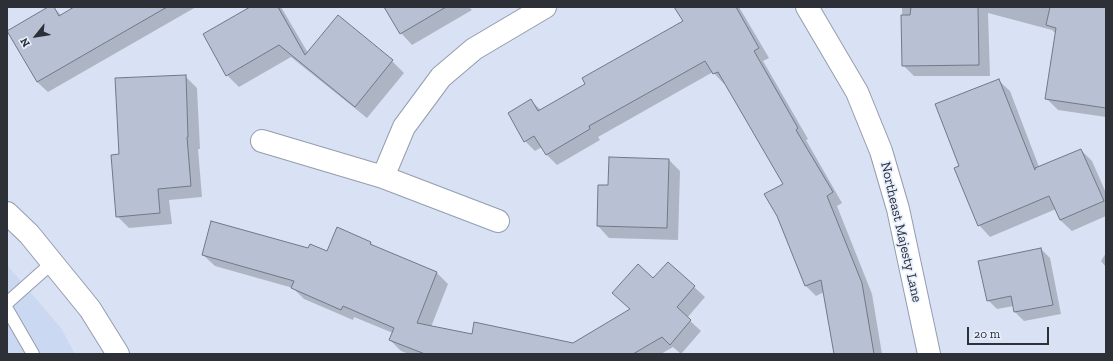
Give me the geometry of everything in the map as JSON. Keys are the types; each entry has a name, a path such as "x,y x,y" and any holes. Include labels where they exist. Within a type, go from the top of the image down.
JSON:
{"street":[{"path":"383,177 404,127 441,77 474,48 545,7"},
{"name":"Northeast Majesty Lane","path":"807,7 857,92 882,151 898,209 928,354"},
{"path":"262,141 383,177 498,221"},
{"path":"7,213 29,234 90,309 118,354"}],"lane":[{"path":"7,303 52,263"},
{"path":"7,309 33,354"}],"shaded area":[{"path":"7,265 61,328 75,354 7,354"}],"building":[{"path":"48,7 54,7 59,16 74,7 167,7 37,82 7,31"},
{"path":"250,7 278,7 305,55 338,15 393,60 355,107 279,45 226,76 203,34"},
{"path":"384,7 446,7 400,34"},
{"path":"674,7 736,7 759,48 754,51 798,128 796,130 833,192 827,196 862,283 874,354 834,354 821,280 805,286 777,216 764,194 783,184 718,72 713,74 705,61 589,126 590,129 546,155 534,136 524,142 508,113 531,99 538,111 585,84 582,78 683,21"},
{"path":"911,7 978,7 979,65 902,66 901,15 910,15"},
{"path":"1050,7 1106,7 1106,108 1045,99 1056,28 1046,25"},
{"path":"186,75 187,137 191,186 158,189 160,213 116,217 111,155 119,154 115,78"},
{"path":"999,79 1035,170 1035,168 1081,149 1104,201 1060,220 1049,196 978,226 954,168 959,166 935,104"},
{"path":"609,157 669,159 667,228 597,226 598,185 608,185"},
{"path":"211,221 308,248 310,244 327,251 337,227 371,242 370,244 437,272 417,323 472,334 474,322 573,343 630,309 612,293 638,264 653,278 668,262 695,286 677,307 691,320 670,345 662,337 633,354 425,354 389,340 394,328 343,306 341,310 291,288 294,281 202,255"},
{"path":"1041,248 1053,305 1014,312 1011,296 987,301 978,261"}]}
